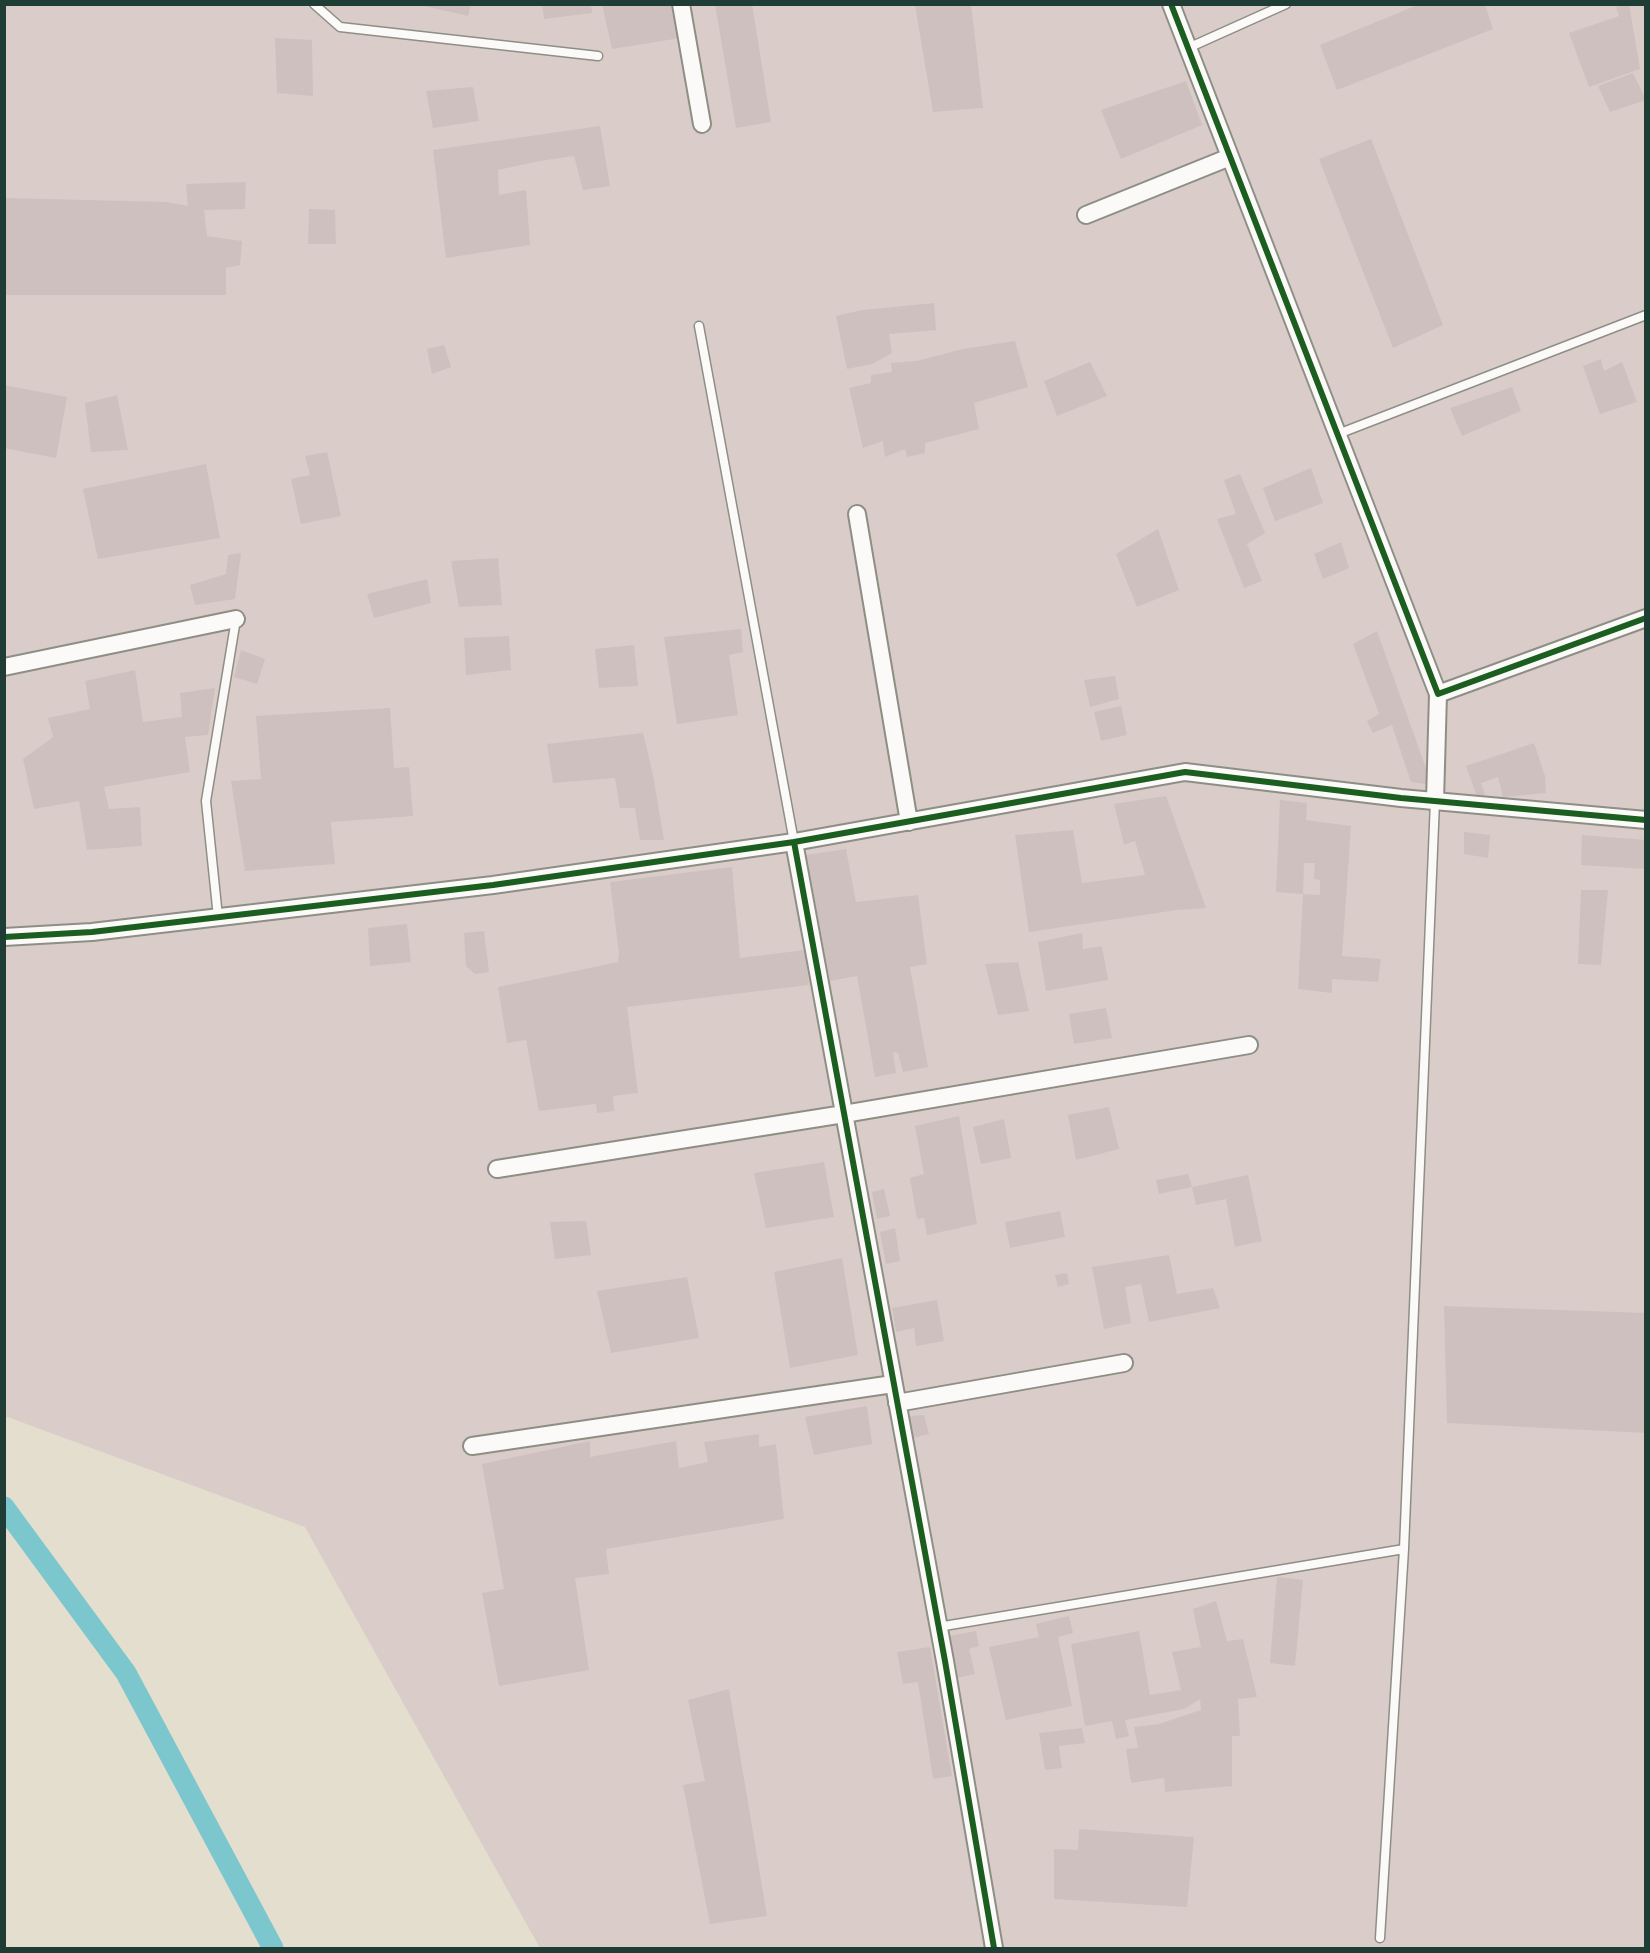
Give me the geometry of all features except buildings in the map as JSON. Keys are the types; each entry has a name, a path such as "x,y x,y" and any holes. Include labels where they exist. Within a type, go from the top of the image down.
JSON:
{"street":[{"path":"681,4 702,124"},
{"path":"1171,4 1438,694 1435,801"},
{"path":"1086,215 1230,157"},
{"path":"857,514 909,822"},
{"path":"1438,694 1646,618"},
{"path":"4,667 236,619"},
{"path":"4,937 92,932 493,885 794,842 1185,772 1435,801 1646,820"},
{"path":"794,842 938,1627 994,1948"},
{"path":"497,1169 1249,1046"},
{"path":"897,1403 1124,1363"},
{"path":"472,1446 894,1384"}],"lane":[{"path":"314,4 340,27 598,56"},
{"path":"1188,48 1286,4"},
{"path":"1338,434 1646,315"},
{"path":"699,326 794,842"},
{"path":"218,917 206,801 236,619"},
{"path":"1380,1938 1404,1549 1435,801"},
{"path":"938,1627 1404,1549"}],"shaded area":[{"path":"4,5 1645,5 1645,1948 540,1948 305,1527 5,1416"}],"waterway":[{"path":"4,1507 126,1673 273,1948"}],"cycle path":[{"path":"1171,4 1438,694 1646,618"},
{"path":"4,937 92,932 493,885 794,842 1185,772 1401,798 1646,820"},
{"path":"794,842 945,1661 994,1948"}]}
